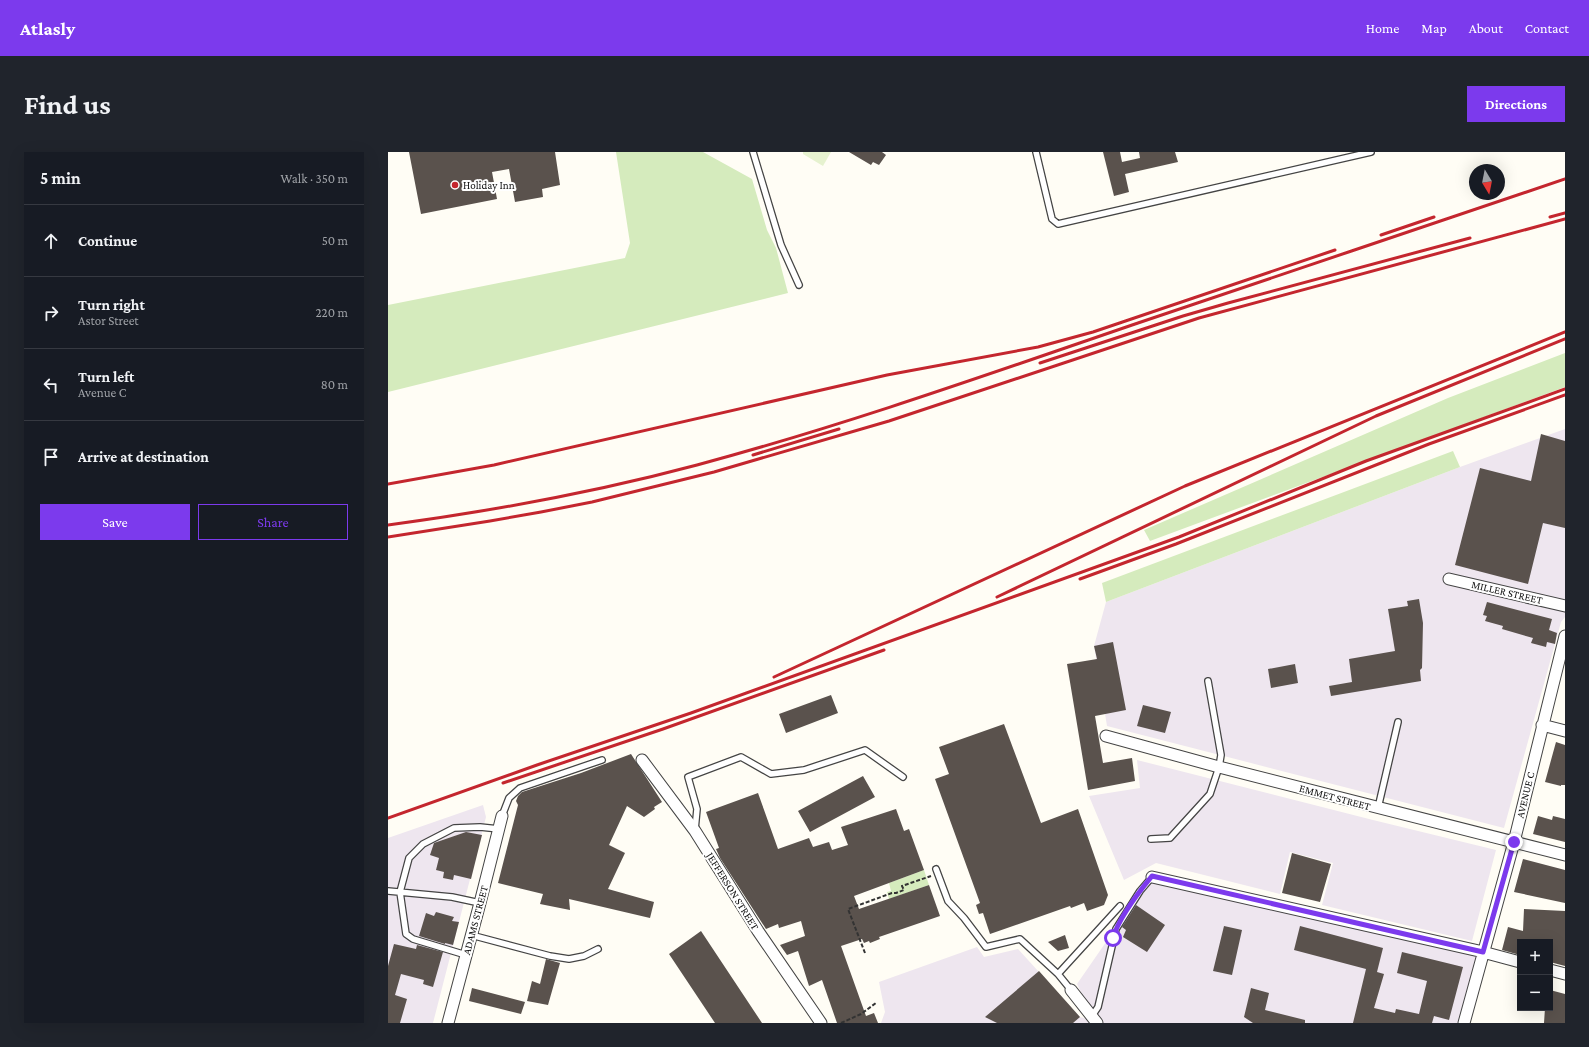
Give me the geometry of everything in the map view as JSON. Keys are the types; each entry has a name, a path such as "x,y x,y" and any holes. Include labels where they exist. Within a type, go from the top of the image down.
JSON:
{"street":[{"name":"MILLER STREET","path":"1449,579 1565,606"},
{"name":"AVENUE C","path":"1464,1023 1514,842 1565,636"},
{"path":"1542,725 1565,731"},
{"name":"EMMET STREET","path":"1106,736 1219,767 1565,855"},
{"name":"JEFFERSON STREET","path":"642,760 695,831 758,931 821,1023"},
{"name":"ADAMS STREET","path":"448,1023 502,816"},
{"path":"1152,876 1483,952 1517,961"},
{"path":"1553,971 1565,974"},
{"path":"1071,990 1095,1021"}],"lane":[{"path":"753,152 781,245 799,285"},
{"path":"1036,152 1052,219 1058,224 1371,152"},
{"path":"1151,839 1170,838 1210,794 1219,767 1221,755 1208,681"},
{"path":"1378,808 1398,722"},
{"path":"695,831 697,809 688,777 741,757 771,774 804,770 865,750 902,777"},
{"path":"502,816 509,798 520,788 602,760"},
{"path":"466,955 413,939 406,934 400,892 409,858 424,844 454,828 480,827 499,829"},
{"path":"937,871 948,901 964,918 986,947 1020,939 1058,974 1071,990"},
{"path":"1095,1021 1116,929 1140,891 1152,876"},
{"path":"388,891 452,897 480,903"},
{"path":"1058,974 1120,906"},
{"path":"471,935 550,956 570,959 584,956 598,950"}],"path":[{"path":"865,953 848,909 904,890 902,886 937,871"},
{"path":"841,1023 861,1014 876,1003"}],"shaded area":[{"path":"1565,429 1565,617 1561,622 1504,828 1107,726 1094,646 1106,602 1460,467"},
{"path":"1137,760 1496,850 1472,941 1322,905 1333,863 1290,852 1280,894 1156,863 1124,880 1089,796 1140,788"},
{"path":"483,805 486,817 433,1023 388,1023 388,838"},
{"path":"1153,874 1483,952 1464,1023 881,1023 885,1012 879,982 977,947 984,957 1018,949 1080,1017 1095,1021 1077,984"}],"green space":[{"path":"616,152 703,152 752,179 767,230 776,248 788,293 388,392 388,305 625,258 630,243"},
{"path":"803,152 831,152 823,166 803,154"},
{"path":"1565,353 1565,387 1150,541 1144,530 1448,398"},
{"path":"1453,451 1460,467 1106,602 1102,583"},
{"path":"924,870 929,885 889,899 887,892 891,891 889,883"}],"building":[{"name":"Holiday Inn","path":"409,152 555,152 560,185 542,189 543,197 515,202 509,169 492,172 497,199 421,214"},
{"path":"849,152 882,152 886,155 879,165 873,162 871,165"},
{"path":"1103,152 1120,152 1122,162 1140,158 1139,152 1175,152 1178,162 1125,174 1129,192 1114,196"},
{"path":"1541,434 1565,441 1565,528 1543,523 1528,584 1455,565 1480,468 1531,481"},
{"path":"1419,599 1423,623 1422,668 1420,670 1421,681 1331,696 1329,686 1352,682 1349,659 1395,651 1388,609 1408,606 1407,601"},
{"path":"1487,602 1552,619 1549,630 1557,633 1555,644 1547,642 1546,647 1531,643 1533,638 1502,629 1503,626 1485,621 1487,616 1483,615"},
{"path":"1113,642 1126,710 1095,716 1103,763 1132,758 1135,781 1088,790 1067,664 1097,659 1094,646"},
{"path":"1295,664 1298,683 1271,688 1268,669"},
{"path":"831,695 838,713 786,733 779,714"},
{"path":"1143,705 1171,712 1165,733 1137,726"},
{"path":"1004,724 1041,823 1078,809 1108,895 1104,905 1087,911 1084,903 1071,908 1070,906 990,934 983,913 979,914 976,905 980,903 935,779 949,774 939,747"},
{"path":"1556,742 1565,745 1565,785 1561,786 1545,782"},
{"path":"631,754 662,802 654,807 655,809 644,817 627,806 609,845 625,853 608,889 654,902 650,918 569,899 570,910 540,904 543,894 498,883 518,805 516,801 522,792 581,773"},
{"path":"863,776 875,797 810,832 798,811"},
{"path":"758,793 778,849 809,838 813,847 829,842 832,850 848,845 841,827 896,809 904,831 909,829 924,870 854,896 859,909 929,885 940,916 879,937 880,939 870,943 869,941 864,943 862,939 841,946 866,1016 874,1013 878,1023 837,1023 822,980 809,986 798,951 787,955 780,945 805,936 801,921 779,928 778,924 766,929 720,858 716,849 719,848 706,812"},
{"path":"1538,816 1552,820 1553,816 1565,819 1565,842 1533,834"},
{"path":"466,832 482,835 471,879 454,875 453,880 443,878 444,872 436,870 439,858 430,855 434,843"},
{"path":"1292,853 1331,864 1320,902 1282,893"},
{"path":"1523,859 1565,870 1565,903 1514,892"},
{"path":"1136,905 1165,925 1147,952 1123,937 1126,930 1122,927"},
{"path":"1524,909 1565,911 1565,966 1553,963 1553,939 1517,939 1517,954 1502,950 1508,927 1523,931"},
{"path":"436,912 454,917 452,921 459,922 453,945 419,936 426,913 434,916"},
{"path":"1224,926 1242,930 1232,975 1213,971"},
{"path":"1300,926 1383,948 1377,972 1384,974 1374,1008 1395,1013 1396,1009 1419,1014 1427,981 1397,973 1402,952 1463,967 1449,1020 1434,1016 1432,1023 1353,1023 1366,969 1294,950"},
{"path":"701,931 762,1023 715,1023 669,954"},
{"path":"1065,935 1069,948 1058,951 1048,942"},
{"path":"394,944 416,949 417,945 443,952 433,987 423,984 424,980 401,974 395,995 407,999 400,1023 388,1023 388,966"},
{"path":"546,959 560,963 548,1005 527,1001 532,981 540,984"},
{"path":"1039,971 1080,1017 1073,1023 997,1023 985,1017"},
{"path":"472,988 525,1002 521,1014 469,1001"},
{"path":"1251,988 1269,993 1265,1010 1305,1020 1305,1023 1253,1023 1244,1017"},
{"path":"1553,991 1565,994 1565,1023 1544,1023 1545,1011 1553,1011"}],"railway":[{"path":"388,525 466,514 621,484 697,465 808,433 919,398 1565,179"},
{"path":"1550,217 1565,213"},
{"path":"1381,235 1434,217"},
{"path":"388,537 490,521 592,502 714,472 889,421 1199,318 1565,219"},
{"path":"1040,363 1183,316 1470,238"},
{"path":"388,484 494,465 887,375 1038,347 1093,332 1335,250"},
{"path":"774,677 1185,486 1565,332"},
{"path":"997,597 1376,416 1565,339"},
{"path":"388,818 537,765 691,713 1179,537 1366,461 1565,389"},
{"path":"1080,579 1176,544 1429,444 1565,395"},
{"path":"753,455 839,429"},
{"path":"503,783 663,729 884,650"}],"place":[{"name":"Holiday Inn","path":"455,185"}],"route":[{"path":"1113,938 1116,929 1140,891 1152,876 1483,952 1514,842"}]}
